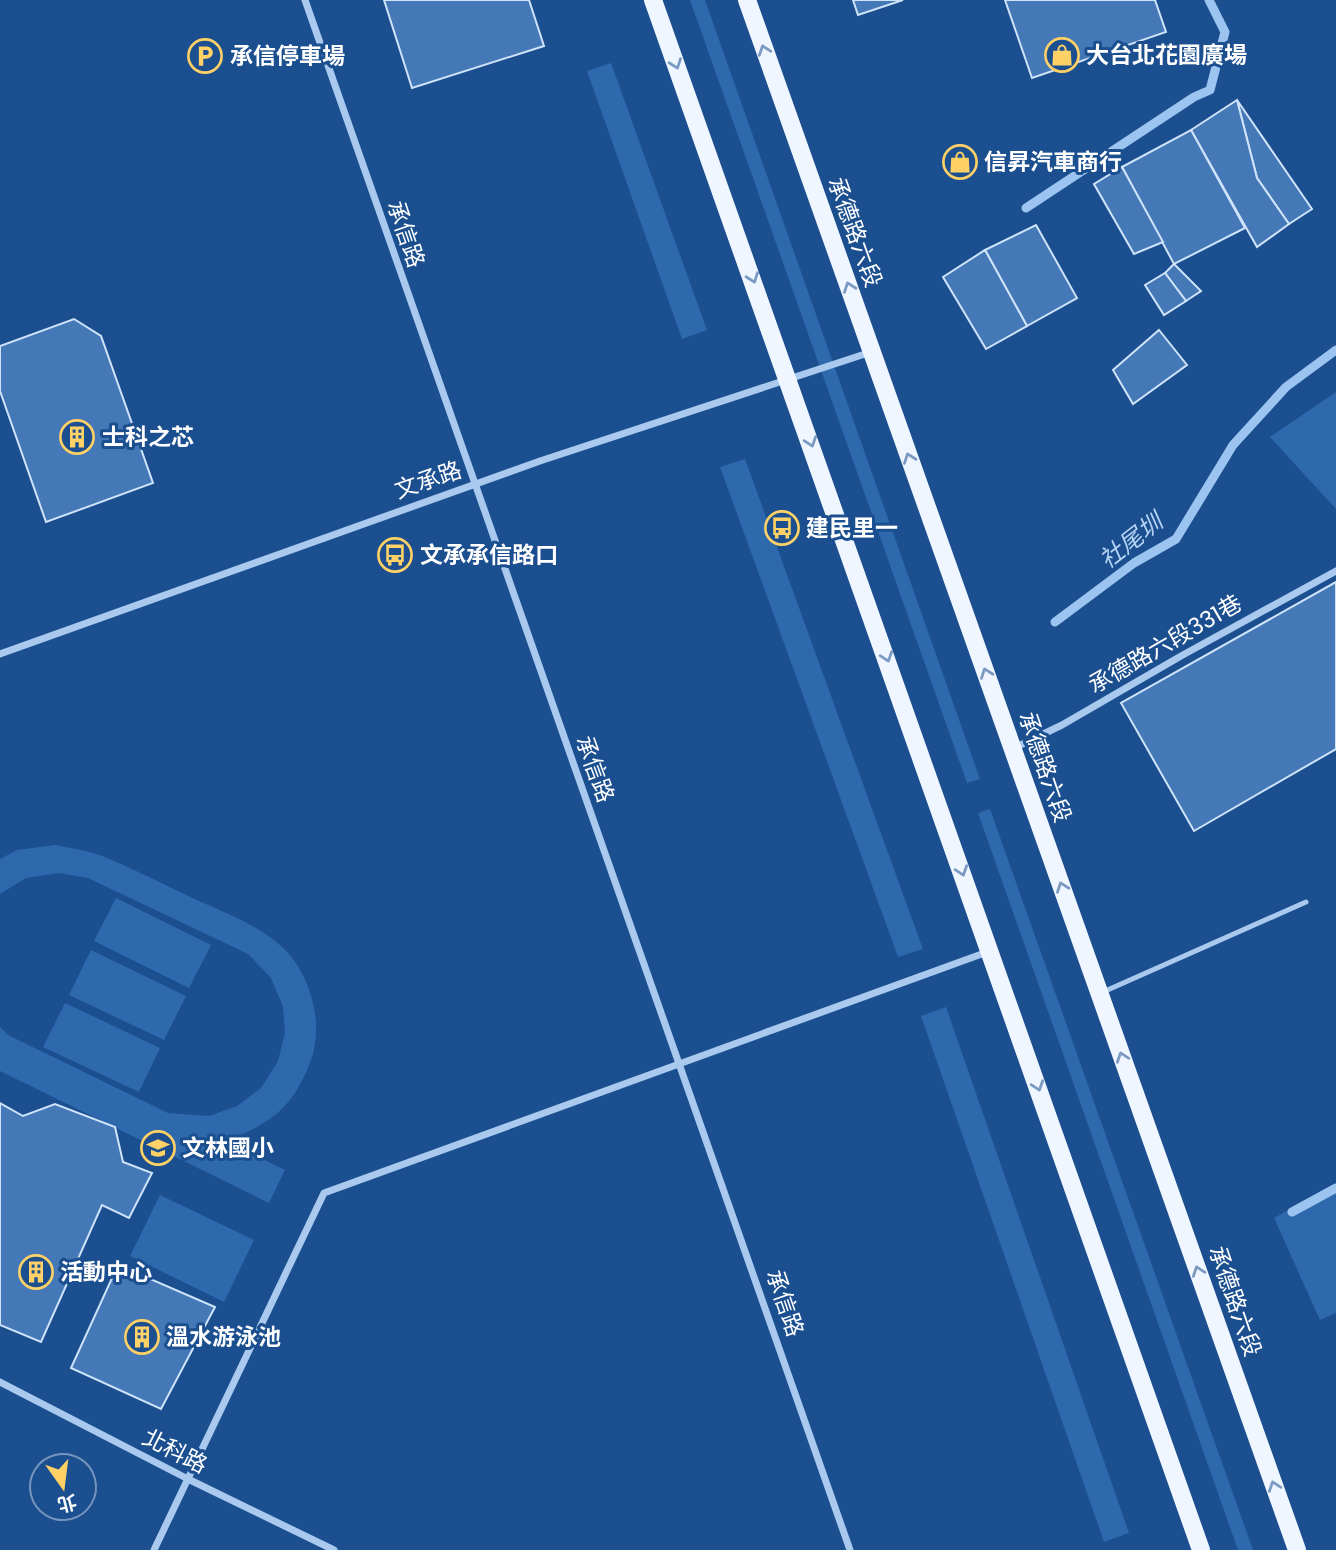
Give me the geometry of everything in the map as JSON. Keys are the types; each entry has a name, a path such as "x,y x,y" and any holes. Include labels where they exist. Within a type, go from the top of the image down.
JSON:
{"main road":[{"path":"653,0 990,951 1196,1549"},
{"name":"承德路六段","path":"747,0 1297,1550"}],"street":[{"name":"承信路","path":"304,0 850,1550"},
{"name":"文承路","path":"0,654 473,485 872,352"},
{"name":"承德路六段331巷","path":"1013,748 1062,725 1336,571"},
{"path":"154,1550 324,1193 990,951"},
{"name":"北科路","path":"0,1382 188,1479 334,1550"}],"lane":[{"path":"1100,993 1306,902"}],"shaded area":[{"path":"690,0 705,0 980,779 967,783"},
{"path":"611,63 707,330 682,339 587,71"},
{"path":"1336,392 1336,509 1270,437"},
{"path":"745,459 923,949 898,957 720,467"},
{"path":"990,809 1253,1550 1238,1550 978,813"},
{"path":"55,845 102,856 242,921 263,932 282,947 301,971 312,1000 316,1031 315,1046 304,1076 289,1102 269,1120 226,1141 285,1170 269,1203 0,1071 0,1027 8,1035 168,1113 209,1116 237,1106 261,1088 278,1061 285,1033 283,1007 271,978 248,954 88,878 59,873 26,878 0,894 0,859 17,850"},
{"path":"116,898 211,945 189,988 94,941"},
{"path":"91,950 186,996 164,1040 69,995"},
{"path":"65,1003 160,1048 139,1092 43,1047"},
{"path":"946,1007 1129,1533 1104,1542 921,1016"},
{"path":"1336,1183 1336,1313 1320,1320 1274,1218"},
{"path":"160,1195 254,1240 224,1302 130,1256"}],"building":[{"path":"384,0 529,0 544,46 412,88"},
{"path":"853,0 903,0 858,15"},
{"name":"大台北花園廣場","path":"1005,0 1155,0 1166,32 1032,78"},
{"path":"1237,100 1312,209 1289,224 1257,178"},
{"path":"1237,100 1257,178 1289,224 1257,247 1191,130"},
{"path":"1191,130 1245,228 1174,264 1122,167"},
{"path":"1122,167 1163,242 1134,254 1094,184"},
{"path":"1036,225 1077,298 1027,326 985,250"},
{"path":"985,250 1027,326 986,349 943,277"},
{"path":"1174,264 1201,291 1186,301 1165,273"},
{"path":"1165,273 1186,301 1164,315 1145,285"},
{"name":"士科之芯","path":"74,319 101,336 153,483 46,522 0,391 0,346"},
{"path":"1159,330 1187,365 1133,404 1113,370"},
{"path":"1336,582 1336,749 1194,831 1121,703"},
{"name":"活動中心","path":"0,1103 23,1116 55,1104 115,1127 123,1162 152,1173 129,1218 102,1205 41,1342 0,1325"},
{"name":"溫水游泳池","path":"118,1265 215,1307 161,1409 71,1368"}],"waterway":[{"path":"1026,208 1194,97 1210,90 1225,32 1209,0"},
{"name":"社尾圳","path":"1055,622 1134,563 1176,539 1233,445 1286,387 1336,350"},
{"path":"1292,1212 1336,1188"}],"place":[{"name":"大台北花園廣場","path":"1062,55"},
{"name":"承信停車場","path":"205,56"},
{"name":"信昇汽車商行","path":"960,162"},
{"name":"士科之芯","path":"77,437"},
{"name":"建民里一","path":"782,528"},
{"name":"文承承信路口","path":"395,555"},
{"name":"文林國小","path":"158,1148"},
{"name":"活動中心","path":"36,1272"},
{"name":"溫水游泳池","path":"142,1337"}]}
